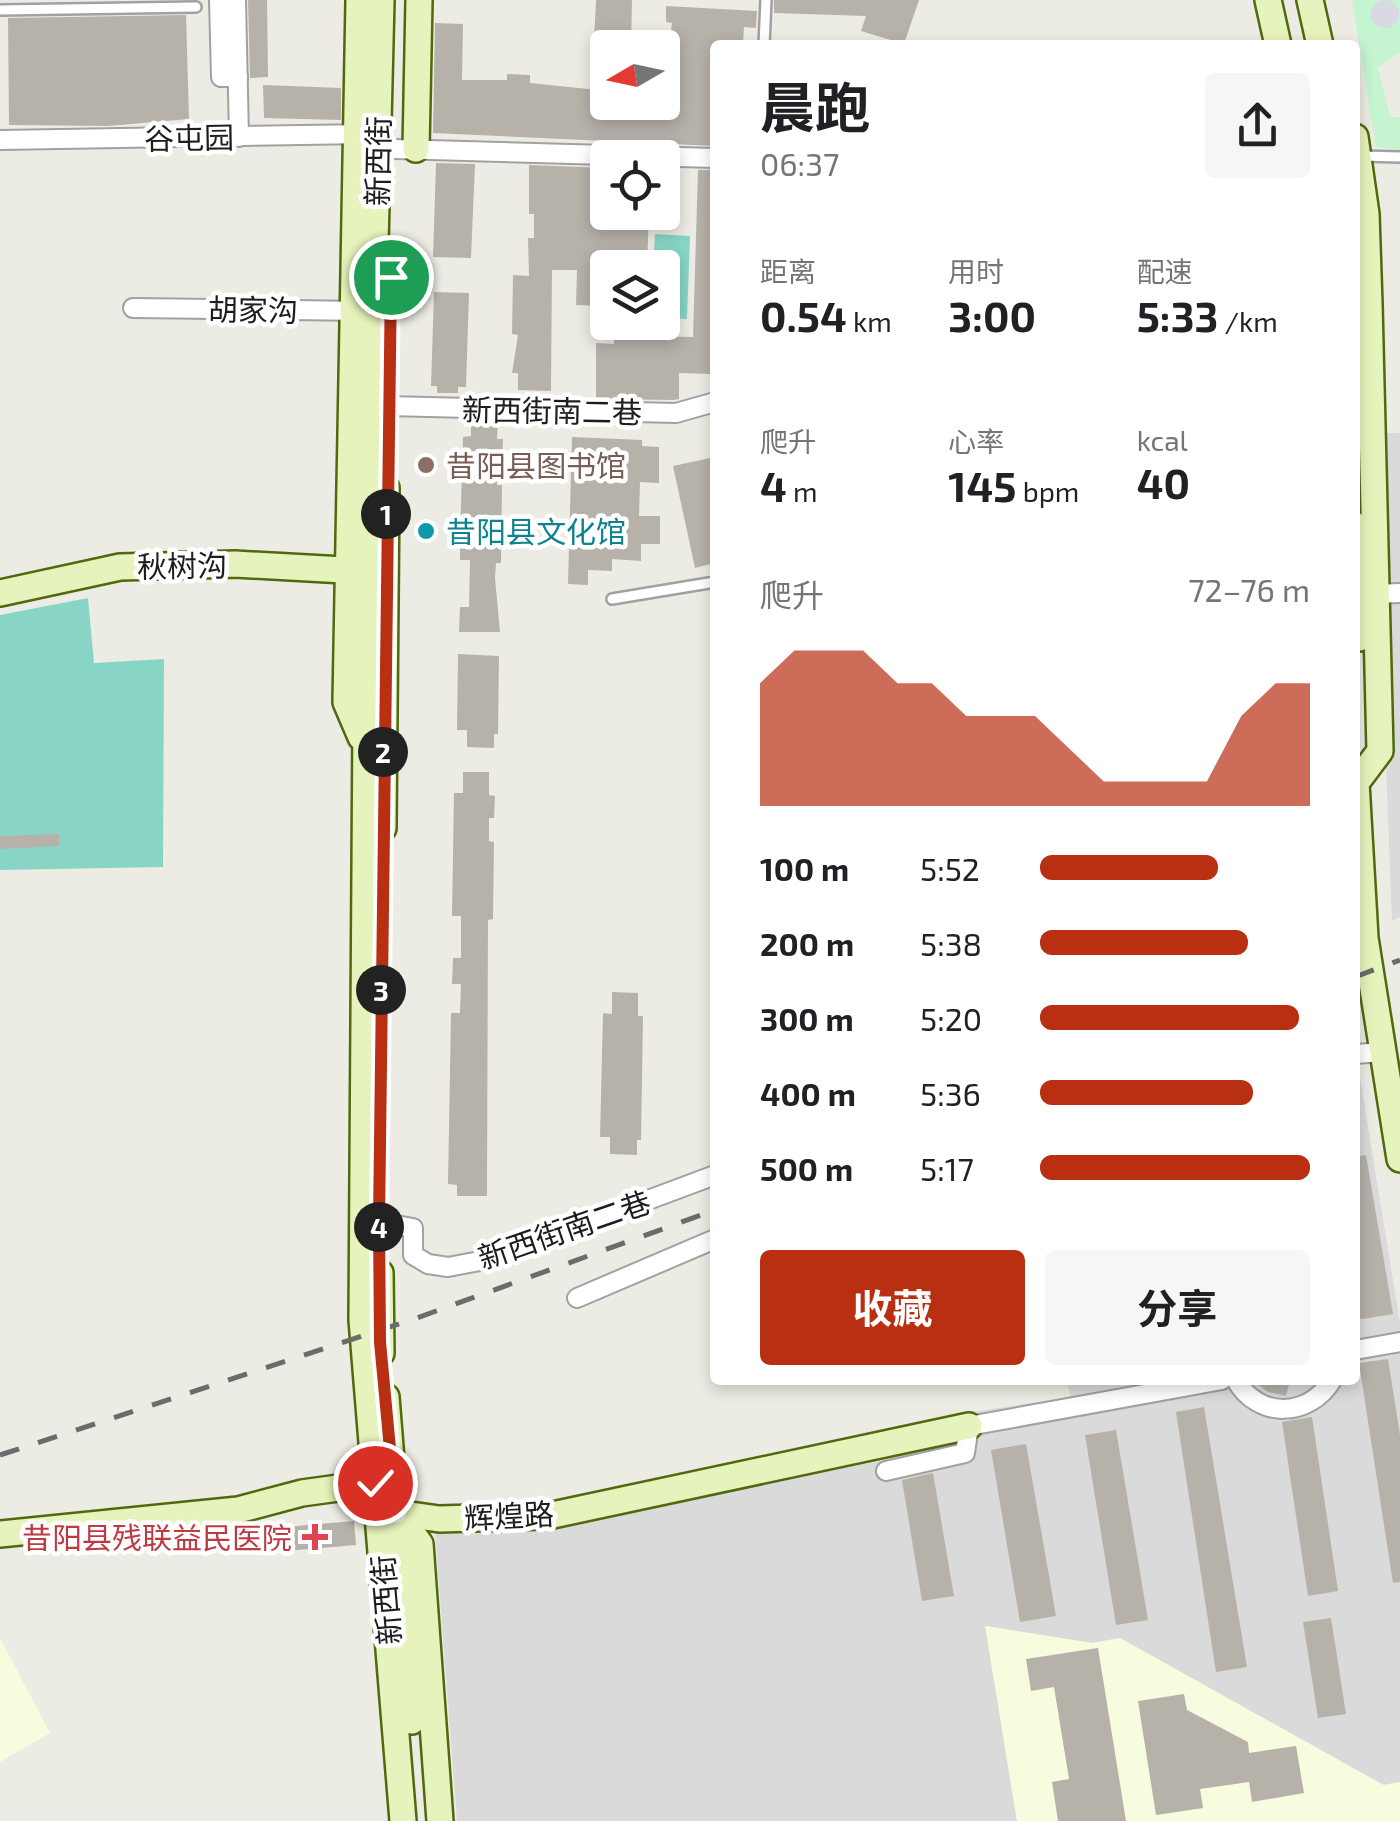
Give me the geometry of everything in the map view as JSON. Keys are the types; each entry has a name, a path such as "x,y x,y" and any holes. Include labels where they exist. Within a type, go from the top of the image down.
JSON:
{"main road":[{"path":"359,0 386,142"},
{"name":"新西街","path":"381,0 388,406 380,1342 420,1821"},
{"name":"新西街","path":"398,0 386,142 363,311 358,570 366,747 362,1320 403,1821"},
{"path":"386,142 419,0"},
{"path":"1268,0 1277,40"},
{"path":"1293,0 1301,40"},
{"path":"1310,0 1319,40"},
{"path":"1327,0 1336,40"},
{"path":"1360,341 1360,616"},
{"path":"1360,776 1380,751 1388,594 1361,535"},
{"name":"秋树沟","path":"0,593 120,567 235,564 358,570"},
{"path":"1360,832 1364,938 1400,1159"},
{"name":"辉煌路","path":"396,1513 438,1519 548,1516 969,1426"},
{"path":"0,1534 238,1510 302,1493 375,1483 420,1544 440,1821"}],"street":[{"path":"220,0 222,77 238,77"},
{"path":"236,0 240,136"},
{"name":"谷屯园","path":"0,140 240,136 710,158"},
{"name":"胡家沟","path":"134,308 363,311"},
{"name":"新西街南二巷","path":"388,406 676,412 710,403"},
{"path":"1360,1054 1383,1052"},
{"name":"新西街南二巷","path":"379,1222 413,1228 413,1255 428,1264 448,1267 490,1259 710,1177"},
{"path":"577,1298 710,1241"},
{"path":"1360,1349 1400,1342"},
{"path":"886,1471 965,1453 969,1426 1194,1385"},
{"path":"1241,1385 1258,1403 1280,1410 1313,1401 1327,1385"}],"lane":[{"path":"764,40 766,0"},
{"path":"0,10 196,7"},
{"path":"1360,151 1400,158"},
{"path":"612,598 710,583"}],"shaded area":[{"path":"1352,0 1400,0 1400,52 1378,68 1390,117 1400,117 1400,150 1376,147"},
{"path":"1385,0 1395,4 1399,14 1395,24 1385,28 1375,24 1371,14 1375,4"},
{"path":"655,234 690,236 687,319 680,319 680,250 654,250"},
{"path":"1373,433 1400,433 1400,917 1392,921"},
{"path":"88,598 94,663 164,659 163,867 0,870 0,615"},
{"path":"1360,1077 1400,1323 1400,1782 1384,1785 1120,1638 1092,1643 986,1626 1017,1821 457,1821 435,1533 511,1525 951,1449 946,1416 1071,1397 1067,1385 1360,1385"},
{"path":"985,1626 1092,1643 1120,1638 1383,1785 1400,1782 1400,1821 1017,1821"},
{"path":"0,1638 50,1733 0,1762"}],"building":[{"path":"248,0 267,0 268,77 250,78"},
{"path":"596,0 632,0 631,30 595,30"},
{"path":"774,0 919,0 905,40 861,31 866,16 774,13"},
{"path":"666,6 757,11 756,28 744,27 743,40 710,40 710,146 680,144 680,140 433,133 435,23 463,24 462,80 507,80 507,74 530,75 530,83 590,89 590,120 680,120 680,30 671,30 672,23 666,22"},
{"path":"186,15 189,119 108,126 9,125 8,18"},
{"path":"263,85 341,88 341,120 264,118"},
{"path":"436,163 475,164 471,258 433,257"},
{"path":"529,165 590,167 590,230 648,230 648,250 590,250 590,306 576,305 577,270 552,270 551,391 518,390 518,373 512,373 518,335 512,334 513,275 529,276 528,238 534,238 534,214 529,214"},
{"path":"698,170 710,170 710,374 679,373 679,399 596,399 596,343 680,340 680,337 693,337"},
{"path":"434,292 469,293 466,387 458,387 458,393 437,393 437,386 431,386"},
{"path":"471,421 498,421 497,439 503,439 502,462 497,462 497,485 502,485 501,563 496,563 495,578 500,632 459,632 460,607 469,607 470,560 460,560 460,538 463,437 471,436"},
{"path":"572,437 642,440 642,446 659,447 659,483 640,482 639,516 660,516 660,544 641,544 641,561 612,559 612,571 588,570 588,585 568,584"},
{"path":"710,458 710,564 695,568 673,466"},
{"path":"458,654 499,656 498,734 494,734 494,748 467,747 467,730 457,730"},
{"path":"463,772 489,772 489,795 495,796 494,818 489,818 489,841 494,842 493,919 488,920 487,1196 457,1196 457,1185 448,1184 451,1013 460,1013 461,984 452,984 453,958 461,958 461,916 452,916 454,793 463,793"},
{"path":"59,834 59,846 0,849 0,836"},
{"path":"612,992 638,993 638,1016 643,1016 641,1140 637,1140 637,1155 610,1154 610,1137 600,1137 603,1013 612,1014"},
{"path":"1366,1155 1393,1314 1363,1319 1360,1319 1360,1156"},
{"path":"1388,1359 1400,1435 1400,1582 1393,1583 1360,1363"},
{"path":"1259,1385 1289,1385 1286,1396 1268,1392"},
{"path":"1204,1407 1247,1667 1216,1672 1176,1412"},
{"path":"1312,1417 1338,1591 1308,1596 1282,1422"},
{"path":"1116,1430 1148,1620 1116,1625 1085,1435"},
{"path":"1026,1444 1056,1616 1020,1622 991,1450"},
{"path":"933,1473 954,1596 922,1601 902,1480"},
{"name":"昔阳县残联益民医院","path":"354,1521 356,1545 275,1552 273,1528"},
{"path":"1331,1618 1346,1714 1318,1718 1303,1622"},
{"path":"1098,1648 1126,1821 1058,1821 1052,1782 1069,1779 1054,1687 1031,1691 1026,1659"},
{"path":"1184,1694 1187,1710 1248,1742 1249,1753 1296,1746 1304,1793 1252,1802 1249,1782 1200,1789 1203,1808 1156,1815 1138,1701"}],"railway":[{"path":"1360,975 1400,960"},
{"path":"0,1455 414,1319 710,1212"}],"place":[{"name":"昔阳县图书馆","path":"426,465"},
{"name":"昔阳县文化馆","path":"426,531"},
{"name":"昔阳县残联益民医院","path":"315,1537"}],"route":[{"path":"375,1483 396,1513 380,1342 379,1222 391,277"}]}
